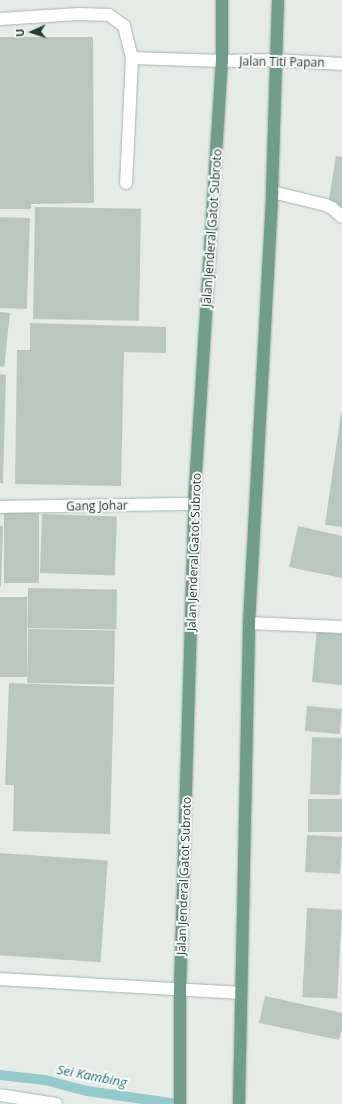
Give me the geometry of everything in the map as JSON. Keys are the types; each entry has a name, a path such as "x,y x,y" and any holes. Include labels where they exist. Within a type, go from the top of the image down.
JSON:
{"main road":[{"name":"Jalan Jenderal Gatot Subroto","path":"180,1104 180,990 194,504 222,61 222,0"},
{"path":"239,1104 250,623 272,192 278,0"}],"street":[{"path":"0,19 79,14 109,15 124,26 132,58 126,182"},
{"name":"Jalan Titi Papan","path":"132,58 222,61 277,60 342,64"},
{"path":"272,192 332,208 342,217"},
{"name":"Gang Johar","path":"0,507 194,504"},
{"path":"250,623 342,627"},
{"path":"0,980 241,993"},
{"path":"0,1095 56,1104"}],"building":[{"path":"0,37 93,37 94,203 31,204 31,209 0,209"},
{"path":"336,156 342,157 342,207 328,205"},
{"path":"35,207 141,209 139,321 33,319"},
{"path":"0,217 30,218 27,309 0,308"},
{"path":"0,312 10,313 4,367 0,366"},
{"path":"30,323 166,327 166,353 124,352 121,486 15,484 17,350 30,350"},
{"path":"0,374 6,375 3,483 0,483"},
{"path":"341,413 342,414 342,527 325,525"},
{"path":"4,510 39,510 39,583 4,583"},
{"path":"42,514 117,517 115,576 40,573"},
{"path":"0,526 3,526 1,587 0,587"},
{"path":"298,526 342,536 342,578 289,567"},
{"path":"28,588 117,590 116,630 27,628"},
{"path":"0,597 27,597 27,677 0,677"},
{"path":"317,627 342,630 342,685 312,682"},
{"path":"28,629 115,631 114,685 27,683"},
{"path":"9,683 114,687 110,834 13,831 14,785 5,785"},
{"path":"307,706 342,709 340,734 305,731"},
{"path":"312,737 342,738 340,795 310,794"},
{"path":"308,799 342,799 342,832 308,832"},
{"path":"307,835 342,837 340,874 305,872"},
{"path":"0,853 108,861 101,962 0,955"},
{"path":"307,908 342,910 337,999 302,997"},
{"path":"265,996 342,1013 342,1028 339,1040 259,1023"}],"waterway":[{"name":"Sei Kambing","path":"0,1075 45,1080 87,1091 178,1104"}]}
